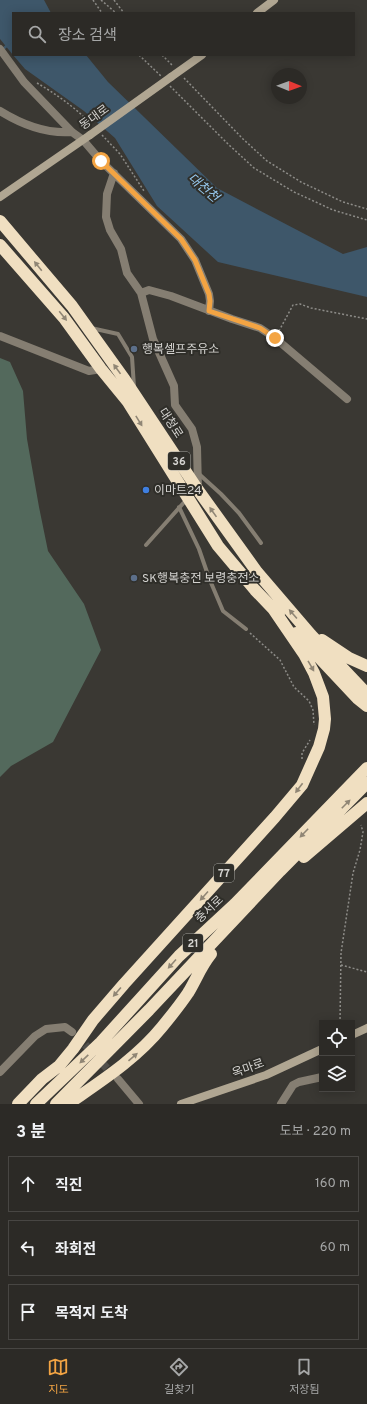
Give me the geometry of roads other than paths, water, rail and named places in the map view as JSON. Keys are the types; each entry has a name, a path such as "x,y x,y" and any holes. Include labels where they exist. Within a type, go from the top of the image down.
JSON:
{"highway":[{"name":"대청로","path":"0,221 67,300 87,327 134,393 198,490 257,572 306,629 367,694"},
{"name":"36","path":"0,245 64,318 101,369 128,402 184,503 218,546 254,590 357,698 367,706"},
{"name":"77","path":"18,1104 42,1079 59,1066 93,1020 124,984 275,817 302,785 319,748 324,729 325,714 323,697 314,673 304,654 274,610"},
{"path":"306,629 349,658 367,666"},
{"name":"충서로","path":"56,1104 149,1010 359,787 367,768"},
{"name":"충서로","path":"36,1104 101,1042 179,956 359,787"},
{"path":"68,1104 116,1071 135,1055 161,1028 188,993 204,962 232,929 277,881 367,803"}],"street":[{"path":"258,12 274,0"},
{"path":"0,49 24,82 72,132"},
{"name":"동대로","path":"0,197 168,81 201,56"},
{"path":"0,110 11,118 39,129 72,132 86,137 101,161 181,239 195,260 209,294 209,311"},
{"path":"114,173 107,194 106,217 110,230 121,249 127,273 141,293 153,339 174,386 175,405 192,429 197,447 198,490"},
{"path":"141,293 149,290 171,296 209,311 260,328 275,338 347,398"},
{"path":"0,336 89,371 101,369"},
{"path":"0,1072 35,1036 46,1029 65,1027 72,1032"},
{"path":"355,1034 367,1028"},
{"name":"옥마로","path":"181,1104 266,1075 319,1050"},
{"path":"281,1104 293,1085 299,1082 319,1078"},
{"path":"118,1079 139,1104"}],"lane":[{"path":"87,327 118,334 132,357 134,393"},
{"path":"198,473 239,513 261,543"},
{"path":"146,545 184,503 198,490"},
{"path":"184,503 209,578 223,611 246,629"}],"water":[{"path":"0,0 44,0 50,12 12,12 12,54 0,39"},
{"name":"대천천","path":"14,56 87,56 108,82 217,188 343,254 367,247 367,297 218,262 157,206 115,138 84,111 25,69"}],"waterway":[{"path":"2,50 12,41"}],"tunnel":[{"path":"77,1036 114,1076"}],"place":[{"name":"행복셀프주유소","path":"134,349"},
{"name":"이마트24","path":"146,490"},
{"name":"SK행복충전 보령충전소","path":"134,578"}]}
